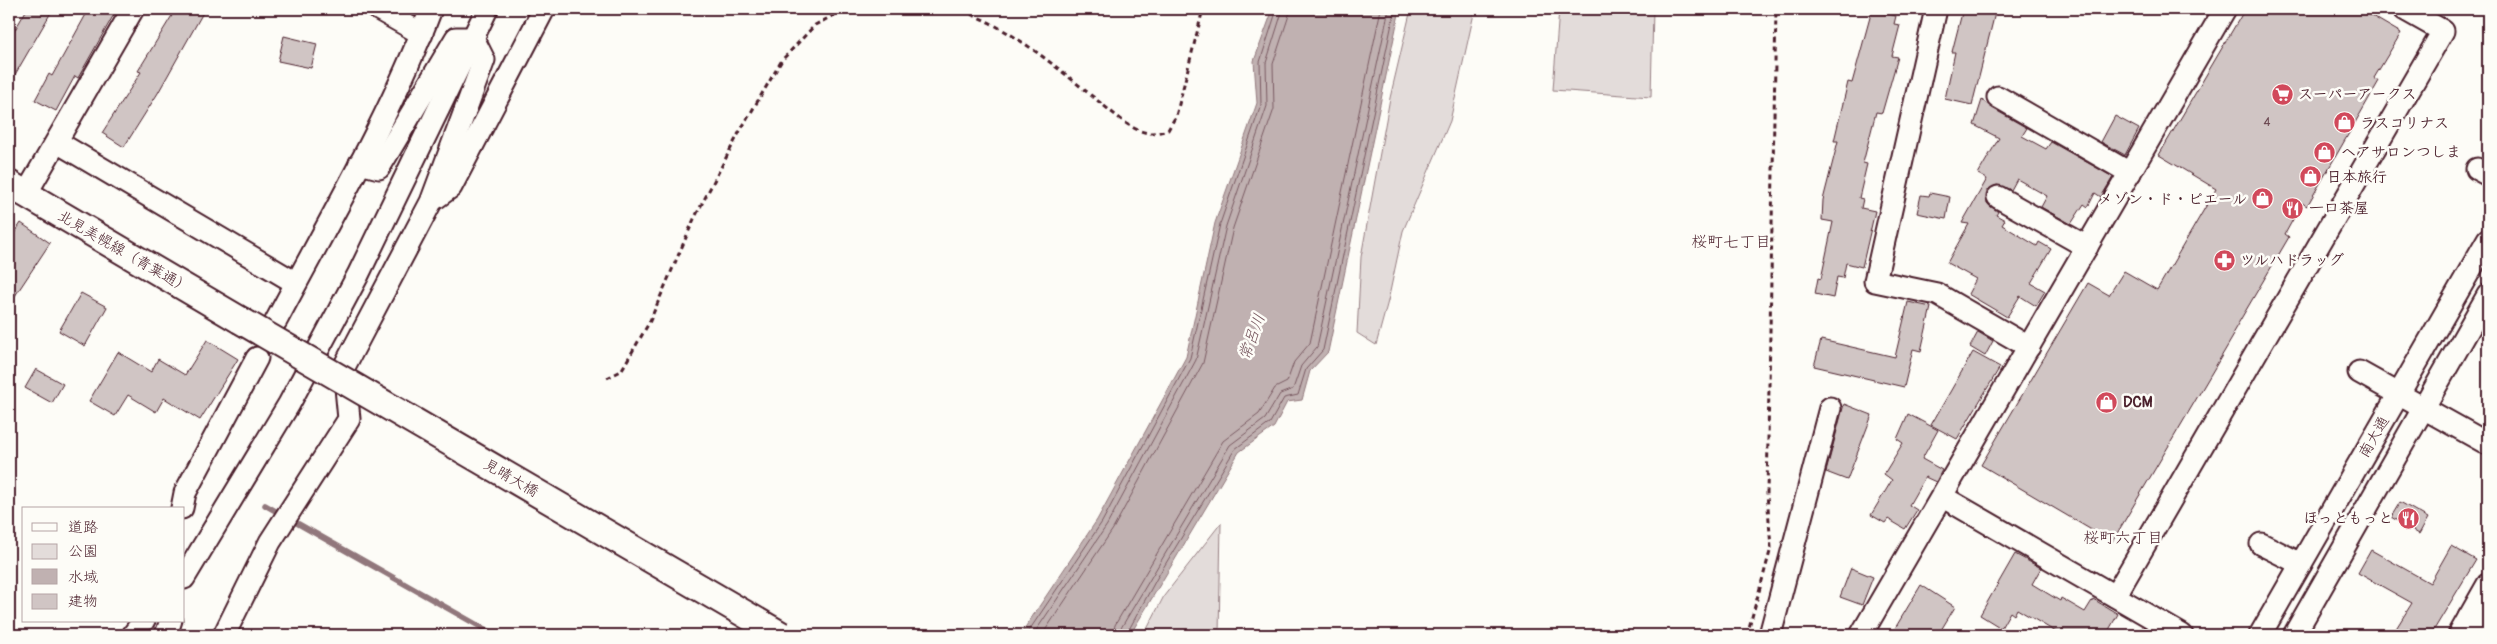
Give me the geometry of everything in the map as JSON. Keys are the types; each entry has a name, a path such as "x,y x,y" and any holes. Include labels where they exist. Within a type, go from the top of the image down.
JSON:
{"main road":[{"name":"北見美幌線（青葉通）","path":"18,189 240,320"},
{"name":"見晴大橋","path":"240,320 782,635"}],"street":[{"path":"18,189 57,142 133,9"},
{"path":"378,9 422,34"},
{"path":"276,321 360,164 422,34 431,9"},
{"path":"185,576 289,404 358,275 487,9"},
{"path":"431,202 451,187 544,9"},
{"path":"1936,9 1875,281 1937,294 2029,347"},
{"path":"1862,635 2225,9"},
{"path":"2115,596 2443,31 2404,9"},
{"path":"360,164 379,168 456,38 473,38"},
{"path":"224,635 270,542 349,419 344,367 431,202 484,60 473,38"},
{"path":"1998,97 2130,173"},
{"path":"57,142 296,283"},
{"path":"1998,197 2087,247"},
{"name":"南大通","path":"2260,635 2488,239"},
{"name":"南大通","path":"2294,635 2488,295"},
{"path":"182,507 186,493 257,358"},
{"path":"2359,372 2488,444"},
{"path":"1770,635 1830,408"},
{"path":"1943,497 2182,635"},
{"path":"2260,544 2301,564"},
{"path":"2488,584 2464,626 2488,629"},
{"path":"133,635 143,622"},
{"path":"149,635 157,622"},
{"path":"166,635 170,622"}],"path":[{"path":"607,378 621,371 648,323 694,219 740,131 782,60 815,24 846,9"},
{"path":"954,9 970,13 1007,31 1123,121 1135,129 1153,134 1168,130 1176,116 1203,9"},
{"path":"1747,635 1771,548 1767,493 1776,9"}],"green space":[{"path":"1411,9 1475,9 1450,121 1403,231 1388,301 1376,345 1357,333 1361,257 1390,98"},
{"path":"1559,9 1653,9 1651,97 1553,90"},
{"path":"1221,523 1219,635 1144,635 1164,596"}],"water":[{"name":"常呂川","path":"1273,9 1400,9 1328,352 1310,371 1302,400 1287,402 1274,427 1239,452 1130,635 1020,635 1097,520 1186,357 1215,223 1257,103 1254,61"}],"building":[{"path":"27,9 53,9 9,85 9,40"},
{"path":"89,9 117,9 78,78 75,76 56,111 35,100 49,74 52,76"},
{"path":"176,9 205,9 158,93 124,147 102,133 141,72 138,71"},
{"path":"1963,9 1996,9 1972,105 1945,99 1955,52 1952,52"},
{"path":"2245,9 2360,9 2401,33 2374,78 2379,81 2307,206 2302,203 2285,234 2289,237 2232,334 2234,335 2112,542 1981,465 2088,283 2109,295 2124,271 2157,290 2216,189 2159,155"},
{"path":"1872,10 1896,16 1894,24 1900,25 1892,56 1898,57 1882,113 1876,112 1863,163 1867,164 1859,198 1863,199 1861,208 1875,211 1862,267 1846,263 1843,278 1837,277 1833,298 1815,294 1818,278 1821,279 1833,222 1822,220 1823,200 1838,141 1834,141 1848,82 1852,83"},
{"path":"284,36 317,44 311,68 278,61"},
{"path":"1982,100 1992,108 2027,128 2022,136 2046,149 2051,142 2113,177 2101,197 2095,193 2088,207 2084,204 2071,224 2041,207 2047,196 2017,179 2011,190 1997,185 1987,190 1987,203 1998,212 1996,215 2005,220 2002,225 2037,246 2039,242 2051,249 2031,283 2045,291 2036,306 2020,296 2007,317 1968,294 1976,279 1947,263 1969,224 1962,223 1987,179 1978,174 1999,138 1974,125"},
{"path":"2115,116 2139,129 2125,155 2101,142"},
{"path":"1930,193 1950,197 1946,219 1917,213 1921,195 1929,196"},
{"path":"21,223 50,243 9,305 9,241"},
{"path":"81,293 107,307 85,346 59,331"},
{"path":"1908,302 1931,307 1921,351 1913,349 1904,387 1814,366 1821,340 1895,357"},
{"path":"1978,332 1993,341 1985,356 1970,347"},
{"path":"207,340 238,359 200,420 164,398 156,412 128,395 115,416 89,401 118,352 151,372 158,359 185,375"},
{"path":"1973,352 2000,367 1957,439 1931,425"},
{"path":"36,369 63,384 52,403 25,388"},
{"path":"1844,404 1872,415 1847,480 1826,472"},
{"path":"1908,414 1938,430 1922,459 1942,470 1936,482 1925,477 1909,505 1917,510 1905,529 1888,519 1885,523 1871,515 1892,480 1884,474 1903,443 1897,439"},
{"name":"ほっともっと","path":"2400,502 2428,518 2419,534 2391,517"},
{"path":"2451,546 2476,560 2432,633 2426,630 2423,635 2392,635 2412,603 2358,573 2371,550 2430,583"},
{"path":"2015,554 2041,568 2032,584 2060,601 2061,598 2085,612 2093,599 2118,614 2106,635 2061,635 2017,609 2014,615 2010,612 2001,628 1980,615"},
{"path":"1851,568 1873,577 1862,605 1840,597"},
{"path":"1921,585 1955,607 1938,635 1891,635"}],"waterway":[{"path":"265,505 495,635"}],"place":[{"name":"スーパーアークス","path":"2282,94"},
{"name":"ラスコリナス","path":"2344,123"},
{"name":"ヘアサロンつしま","path":"2325,152"},
{"name":"日本旅行","path":"2311,177"},
{"name":"メゾン・ド・ピエール","path":"2263,199"},
{"name":"一口茶屋","path":"2293,208"},
{"name":"ツルハドラッグ","path":"2224,260"},
{"name":"DCM","path":"2107,402"},
{"name":"ほっともっと","path":"2409,518"}],"district":[{"name":"桜町七丁目","path":"1731,242"},
{"name":"桜町六丁目","path":"2123,538"}]}
